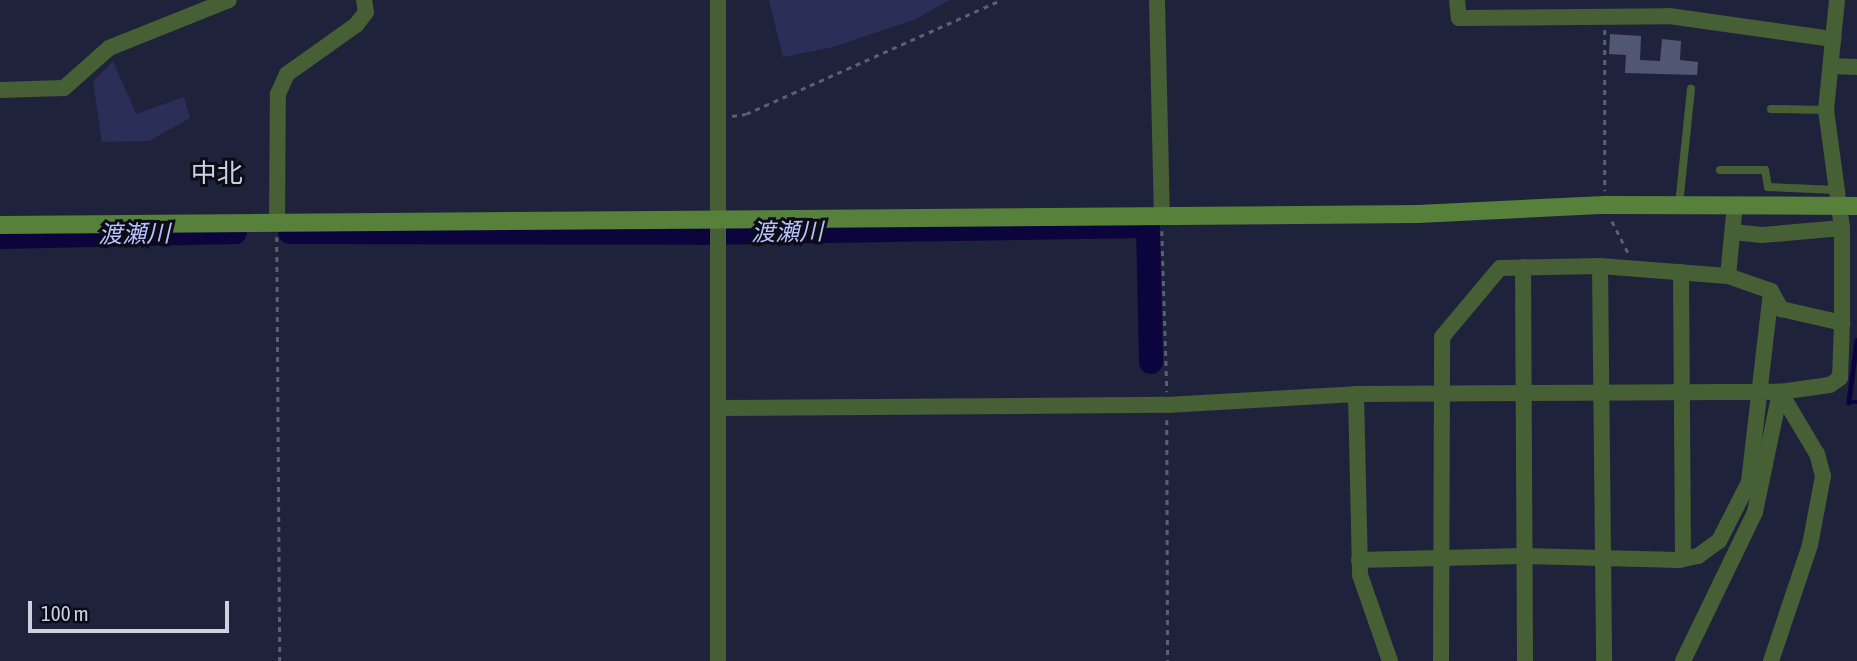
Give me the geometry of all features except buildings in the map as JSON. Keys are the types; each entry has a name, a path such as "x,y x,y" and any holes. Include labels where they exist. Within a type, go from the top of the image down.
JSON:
{"street":[{"path":"0,90 64,88 109,48 229,0"},
{"path":"277,222 278,94 287,74 356,25 366,12 363,0"},
{"path":"718,0 718,661"},
{"path":"1157,0 1162,217"},
{"path":"1457,0 1459,18 1604,8 1669,8 1833,39"},
{"path":"719,408 1167,405 1356,394 1683,390 1780,392 1830,385 1840,378 1842,228 1845,202 1826,110 1837,0"},
{"path":"1830,66 1857,67"},
{"path":"0,225 1418,214 1605,205 1845,202"},
{"path":"1728,276 1735,205"},
{"path":"1732,232 1762,235 1842,228"},
{"path":"1441,661 1439,394 1442,337 1500,268 1600,265 1728,276 1771,291 1781,309 1842,323"},
{"path":"1600,265 1604,391 1604,661"},
{"path":"1523,267 1522,556 1525,661"},
{"path":"1681,272 1683,559"},
{"path":"1359,560 1522,556 1683,559 1719,541 1749,482 1771,291"},
{"path":"1683,661 1755,512 1780,392"},
{"path":"1771,661 1810,545 1823,476 1817,454 1780,392"},
{"path":"1356,394 1359,560 1391,661"}],"lane":[{"path":"1679,205 1691,89"},
{"path":"1771,109 1826,110"},
{"path":"1720,170 1765,170 1769,187 1845,202"}],"path":[{"path":"718,118 746,114 1001,0"},
{"path":"1604,8 1605,205 1636,269"},
{"path":"1162,217 1167,405 1168,661"},
{"path":"277,222 276,557 280,661"}],"shaded area":[{"path":"769,0 949,0 916,19 833,47 783,57"},
{"path":"113,61 136,114 184,97 190,118 149,141 102,142 93,82"}],"waterway":[{"name":"渡瀬川","path":"290,232 700,233 1148,226 1151,362"},
{"name":"渡瀬川","path":"0,237 235,232"},
{"path":"1857,340 1849,402 1857,402"}],"district":[{"name":"中北","path":"217,174"}]}
